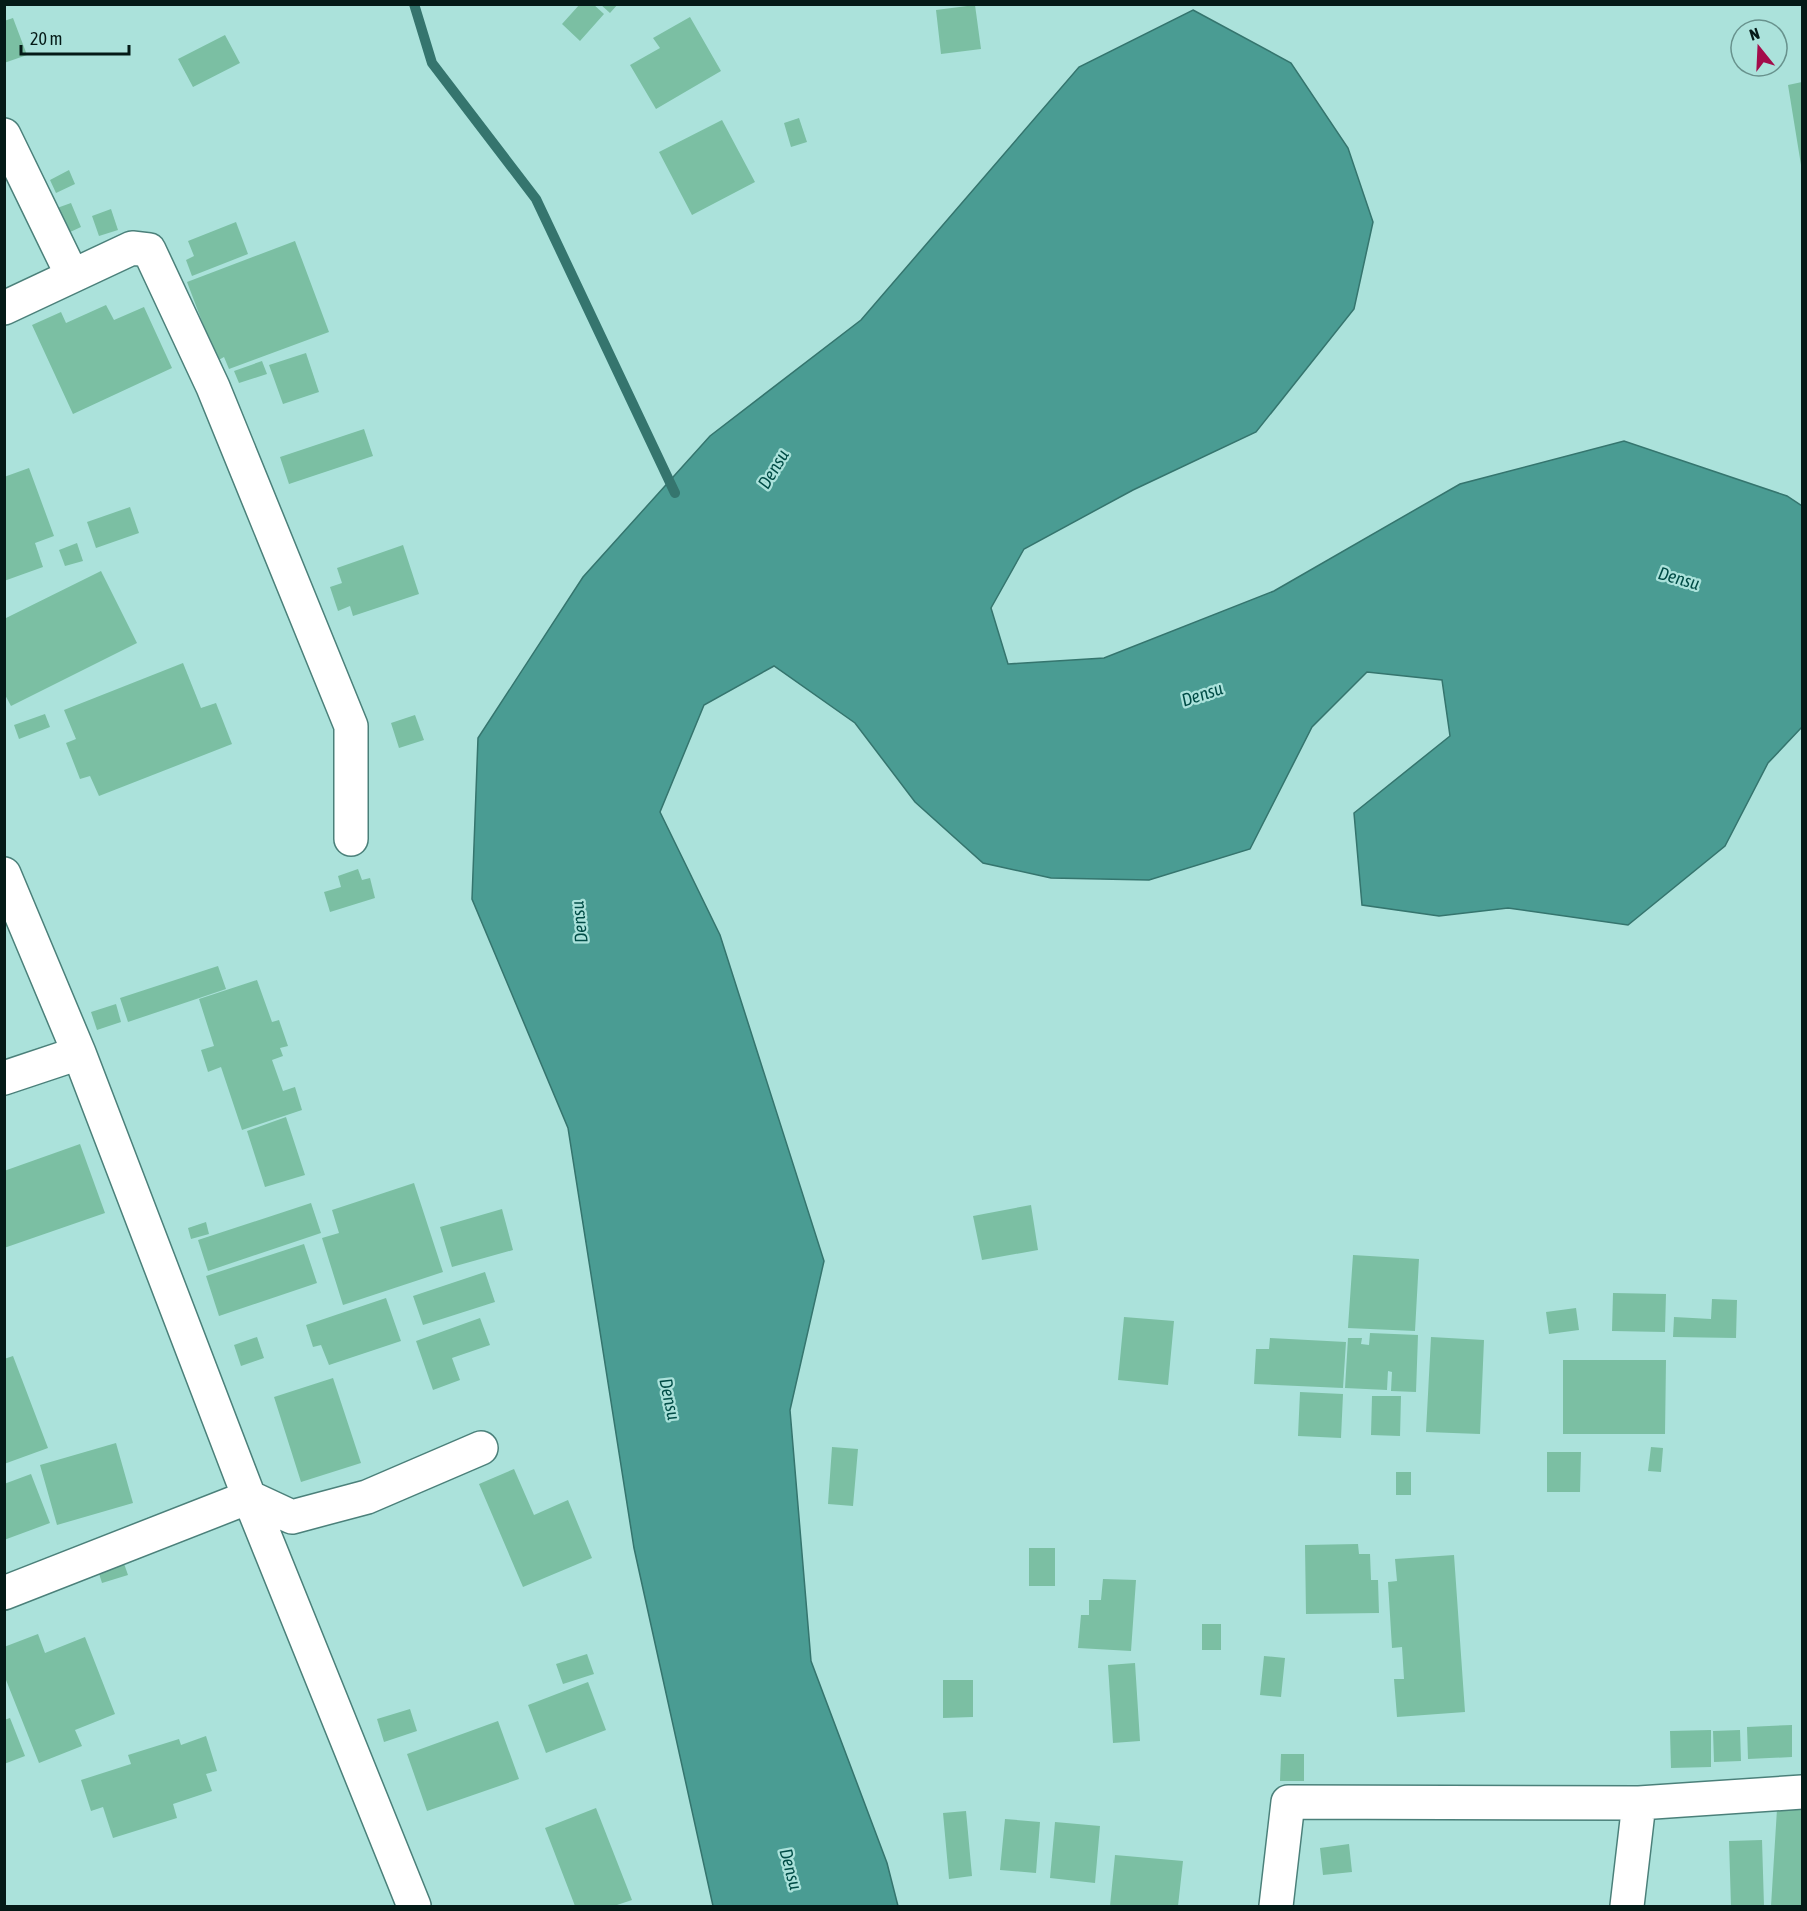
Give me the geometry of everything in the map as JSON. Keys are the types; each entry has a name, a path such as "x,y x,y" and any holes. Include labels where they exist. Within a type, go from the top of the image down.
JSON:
{"street":[{"path":"4,135 72,275"},
{"path":"4,308 132,248 149,250 213,387 351,726 351,839"},
{"path":"4,874 79,1053 249,1497 414,1906"},
{"path":"4,1078 79,1053"},
{"path":"4,1593 249,1497 292,1517 367,1497 481,1448"},
{"path":"1276,1906 1288,1802 1639,1803 1803,1792"},
{"path":"1627,1906 1639,1803"}],"water":[{"name":"Densu","path":"1193,10 1291,63 1348,148 1373,222 1354,309 1256,432 1133,490 1024,549 991,608 1008,664 1104,658 1274,591 1460,484 1624,441 1787,496 1802,506 1802,727 1768,763 1725,846 1628,925 1508,908 1439,916 1362,905 1354,813 1450,736 1442,680 1367,672 1312,727 1250,849 1149,880 1051,878 983,863 915,802 855,723 774,666 704,705 660,812 720,935 824,1261 790,1410 811,1661 887,1863 898,1906 713,1906 634,1548 568,1128 472,899 478,738 583,577 710,436 861,320 1079,67"}],"building":[{"path":"580,4 593,4 604,14 580,41 562,24"},
{"path":"600,4 618,4 610,13"},
{"path":"975,5 981,49 941,54 936,10"},
{"path":"690,17 721,71 656,109 630,65 660,48 653,38"},
{"path":"13,18 27,55 4,63 4,21"},
{"path":"225,35 240,63 193,87 178,59"},
{"path":"1802,82 1802,165 1801,165 1788,85"},
{"path":"799,118 807,142 791,147 784,123"},
{"path":"722,120 755,182 692,215 659,152"},
{"path":"69,170 75,184 56,193 50,180"},
{"path":"71,203 81,227 68,233 57,208"},
{"path":"111,209 118,230 99,236 92,216"},
{"path":"236,222 248,254 192,276 186,260 194,256 188,241"},
{"path":"295,241 329,332 229,369 224,357 217,361 187,282"},
{"path":"106,305 114,320 144,307 172,368 73,414 32,325 61,312 66,323"},
{"path":"306,353 319,392 283,404 269,365"},
{"path":"262,361 267,374 239,383 234,371"},
{"path":"364,429 373,456 289,484 280,457"},
{"path":"29,468 54,536 35,543 43,567 4,581 4,477"},
{"path":"130,507 139,533 96,548 87,522"},
{"path":"77,543 83,561 65,566 59,550"},
{"path":"403,545 419,594 353,616 350,606 338,611 330,587 342,583 337,568"},
{"path":"101,571 137,643 11,706 4,693 4,619"},
{"path":"183,663 201,708 216,703 232,744 99,796 90,776 80,779 66,743 76,739 64,710"},
{"path":"45,714 50,727 19,739 14,725"},
{"path":"415,715 424,740 399,748 391,723"},
{"path":"358,869 362,880 370,878 375,898 330,912 324,892 341,887 338,876"},
{"path":"218,966 226,989 128,1022 120,998"},
{"path":"257,980 272,1022 279,1020 288,1046 280,1048 283,1056 272,1060 283,1091 295,1087 302,1110 242,1130 221,1067 208,1072 201,1050 214,1046 199,999"},
{"path":"116,1004 121,1022 97,1030 91,1012"},
{"path":"286,1117 305,1175 265,1187 247,1131"},
{"path":"80,1144 105,1213 4,1248 4,1171"},
{"path":"414,1183 443,1272 343,1305 322,1238 339,1233 332,1210"},
{"path":"311,1203 321,1233 208,1271 198,1240"},
{"path":"1031,1205 1038,1250 982,1260 973,1216"},
{"path":"502,1209 513,1250 452,1267 440,1227"},
{"path":"206,1222 209,1234 191,1239 188,1228"},
{"path":"304,1244 317,1283 219,1316 206,1276"},
{"path":"1353,1255 1419,1259 1415,1331 1348,1328"},
{"path":"485,1272 495,1302 423,1325 413,1296"},
{"path":"1613,1293 1666,1294 1665,1332 1612,1331"},
{"path":"386,1298 401,1341 329,1365 321,1345 313,1347 306,1325"},
{"path":"1712,1299 1737,1300 1736,1338 1673,1337 1674,1317 1711,1319"},
{"path":"1576,1308 1579,1330 1549,1334 1546,1312"},
{"path":"1124,1317 1174,1321 1168,1385 1118,1380"},
{"path":"480,1318 490,1345 452,1358 460,1380 433,1390 416,1341"},
{"path":"1370,1333 1418,1335 1416,1392 1391,1391 1392,1372 1388,1371 1387,1390 1345,1388 1348,1338 1362,1338 1361,1344 1369,1345"},
{"path":"257,1337 264,1358 241,1366 234,1345"},
{"path":"1431,1337 1484,1340 1480,1434 1426,1432"},
{"path":"1270,1338 1346,1342 1343,1388 1254,1384 1256,1349 1269,1349"},
{"path":"13,1356 48,1448 4,1464 4,1359"},
{"path":"1563,1360 1666,1360 1665,1434 1563,1434"},
{"path":"333,1378 361,1463 301,1482 274,1397"},
{"path":"1300,1392 1343,1394 1341,1438 1298,1436"},
{"path":"1372,1396 1401,1396 1400,1436 1371,1435"},
{"path":"116,1443 133,1503 57,1525 40,1465"},
{"path":"832,1447 858,1449 853,1506 828,1504"},
{"path":"1651,1447 1663,1448 1661,1472 1648,1471"},
{"path":"1547,1452 1581,1452 1580,1492 1547,1492"},
{"path":"514,1469 534,1515 568,1500 592,1558 523,1587 479,1484"},
{"path":"1396,1472 1411,1472 1411,1495 1396,1495"},
{"path":"31,1474 50,1523 4,1540 4,1484"},
{"path":"1358,1544 1359,1554 1370,1554 1371,1580 1378,1580 1379,1613 1306,1614 1305,1545"},
{"path":"1029,1548 1055,1548 1055,1586 1029,1586"},
{"path":"120,1552 128,1575 102,1583 95,1561"},
{"path":"1454,1555 1465,1712 1397,1717 1394,1679 1404,1679 1402,1647 1392,1648 1388,1582 1397,1581 1395,1559"},
{"path":"1103,1579 1136,1580 1131,1651 1078,1648 1081,1615 1089,1615 1089,1600 1101,1600"},
{"path":"1202,1624 1221,1624 1221,1650 1202,1650"},
{"path":"38,1634 45,1653 85,1637 115,1714 75,1730 82,1746 39,1763 4,1675 4,1647"},
{"path":"587,1654 594,1674 563,1684 556,1664"},
{"path":"1264,1656 1285,1658 1281,1697 1260,1695"},
{"path":"1135,1663 1140,1741 1113,1743 1108,1665"},
{"path":"943,1680 973,1680 973,1717 943,1718"},
{"path":"588,1682 606,1730 546,1753 528,1705"},
{"path":"410,1709 417,1731 384,1742 377,1719"},
{"path":"10,1718 25,1756 4,1764 4,1720"},
{"path":"498,1721 519,1779 427,1811 407,1754"},
{"path":"1792,1725 1792,1757 1748,1759 1747,1727"},
{"path":"1711,1730 1711,1767 1671,1768 1670,1731"},
{"path":"1740,1730 1741,1761 1714,1762 1713,1731"},
{"path":"206,1736 217,1771 206,1774 212,1791 173,1804 177,1818 113,1838 103,1807 91,1811 81,1780 131,1764 128,1755 179,1739 181,1745"},
{"path":"1281,1754 1304,1754 1304,1781 1280,1781"},
{"path":"596,1808 632,1900 614,1906 575,1906 545,1828"},
{"path":"1777,1809 1802,1810 1802,1906 1771,1906"},
{"path":"966,1811 972,1876 949,1879 943,1813"},
{"path":"1005,1819 1040,1822 1036,1873 1000,1870"},
{"path":"1055,1822 1100,1826 1095,1883 1050,1878"},
{"path":"1762,1840 1764,1906 1731,1906 1729,1841"},
{"path":"1349,1844 1352,1872 1323,1875 1320,1848"},
{"path":"1115,1855 1183,1861 1178,1906 1110,1906"}],"waterway":[{"path":"414,4 432,63 536,199 675,493"}]}
